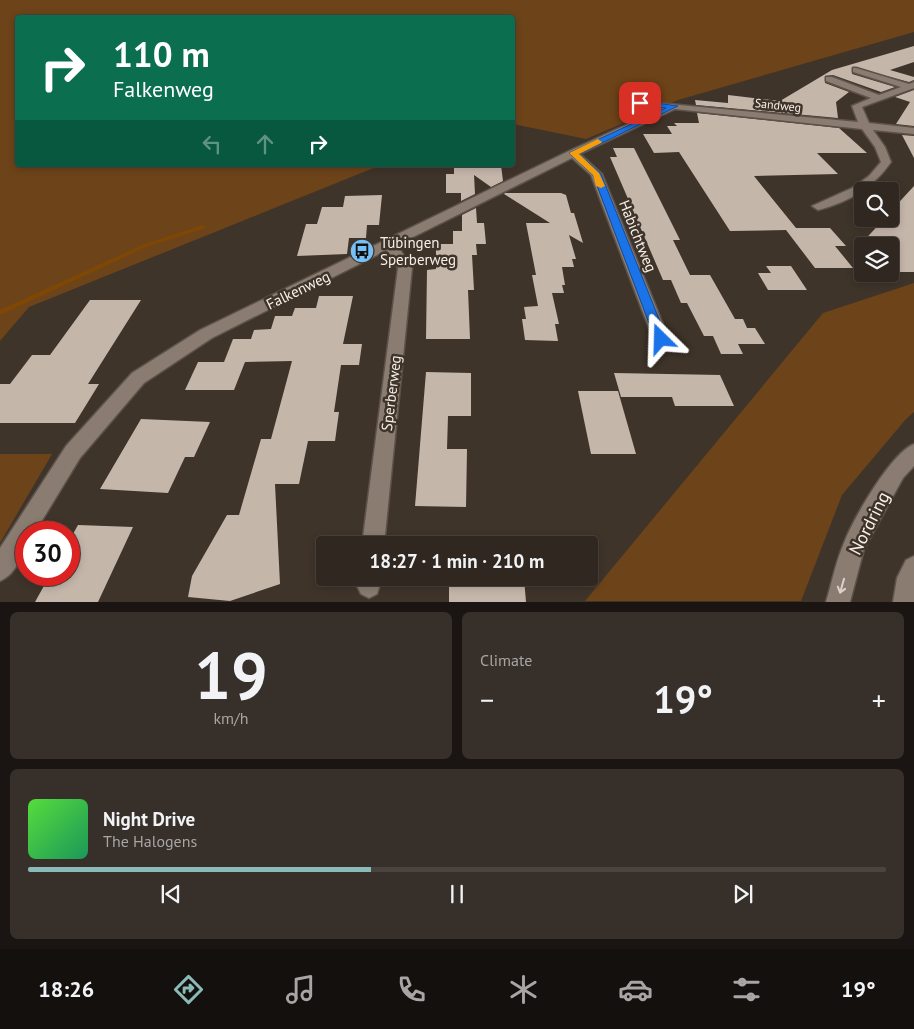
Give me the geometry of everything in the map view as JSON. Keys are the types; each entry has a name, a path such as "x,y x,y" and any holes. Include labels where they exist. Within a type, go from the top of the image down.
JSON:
{"street":[{"path":"856,70 911,86"},
{"path":"829,79 880,98"},
{"path":"818,206 846,198 881,170 886,162 883,150 858,116 857,106 911,86"},
{"name":"Sandweg","path":"640,103 914,131"},
{"name":"Falkenweg","path":"0,569 73,452 138,378 206,334 390,245 573,153 675,106"},
{"name":"Habichtweg","path":"573,153 596,174 661,339"},
{"name":"Sperberweg","path":"374,536 405,268 390,245"},
{"name":"Nordring","path":"838,602 854,545 896,471 914,453"},
{"path":"904,602 909,578 914,568"}],"shaded area":[{"path":"0,0 914,0 914,32 678,100 586,139 515,124 515,15 15,15 15,167 376,167 29,307 0,341"},
{"path":"914,283 914,412 842,495 801,601 585,601 598,586 823,313"},
{"path":"0,454 52,454 0,543"}],"building":[{"path":"914,46 914,62 890,70 914,77 914,80 909,82 852,67 852,74 895,87 881,92 833,75 825,76 825,83 849,92 836,102 838,118 696,105 695,100 728,103 728,95 780,101 832,70"},
{"path":"914,90 914,126 896,124 910,102 895,97"},
{"path":"697,113 839,128 867,153 817,153 838,174 754,176 796,228 830,228 846,246 835,246 853,268 815,268 786,230 730,231 679,152 654,153 643,134 672,134 667,126 677,126 674,123 699,123"},
{"path":"902,135 914,136 914,158"},
{"path":"613,148 634,148 680,240 673,240 690,275 710,275 735,319 743,319 747,328 755,328 765,344 738,344 743,354 721,354 713,336 704,336 687,303 681,303 671,280 663,280 610,157 617,157"},
{"path":"454,167 501,167 503,181 491,187 474,175 475,194 461,201 461,193 446,193 446,174 454,174"},
{"path":"914,186 914,272 899,272 899,237 867,237 877,227 899,227 899,202"},
{"path":"505,193 561,193 566,195 571,213 574,213 583,243 569,235 576,259 572,259 574,267 562,267 565,285 562,285 564,293 552,293 559,324 555,324 558,341 525,340 522,319 526,319 524,307 538,306 532,275 536,275 526,223 550,223"},
{"path":"382,195 379,225 367,225 366,238 349,238 347,254 297,256 306,224 317,224 322,207 343,207 345,196"},
{"path":"476,208 477,223 484,223 486,244 476,244 477,255 472,255 474,290 468,290 470,339 426,339 427,270 436,269 436,244 453,244 453,231 462,231 462,215"},
{"path":"766,266 791,266 807,290 768,290 758,273 771,273"},
{"path":"319,296 353,296 343,344 362,344 359,365 341,365 334,412 339,412 335,441 308,441 299,484 275,484 280,584 230,601 188,597 192,576 227,515 239,515 261,439 271,439 292,361 245,362 234,390 185,390 198,362 224,362 233,339 251,339 254,330 271,329 275,316 292,316 295,308 316,308"},
{"path":"90,300 141,300 88,384 99,384 75,423 0,423 0,384 10,384 32,355 50,355"},
{"path":"426,372 471,373 471,416 448,416 447,449 467,449 466,507 415,506"},
{"path":"614,373 720,375 734,406 675,406 672,397 621,397"},
{"path":"578,391 618,391 636,454 591,454"},
{"path":"141,419 210,422 194,457 185,457 168,493 100,489"},
{"path":"80,525 133,527 98,602 35,602 44,586 80,586"},
{"path":"449,586 525,586 526,602 449,602"}],"waterway":[{"path":"0,313 144,246 203,227"}],"slow traffic":[{"path":"598,142 573,153 596,174 601,186"}],"place":[{"name":"Tübingen Sperberweg","path":"362,251"}],"route":[{"path":"640,103 675,106 573,153 596,174 661,339"}]}
